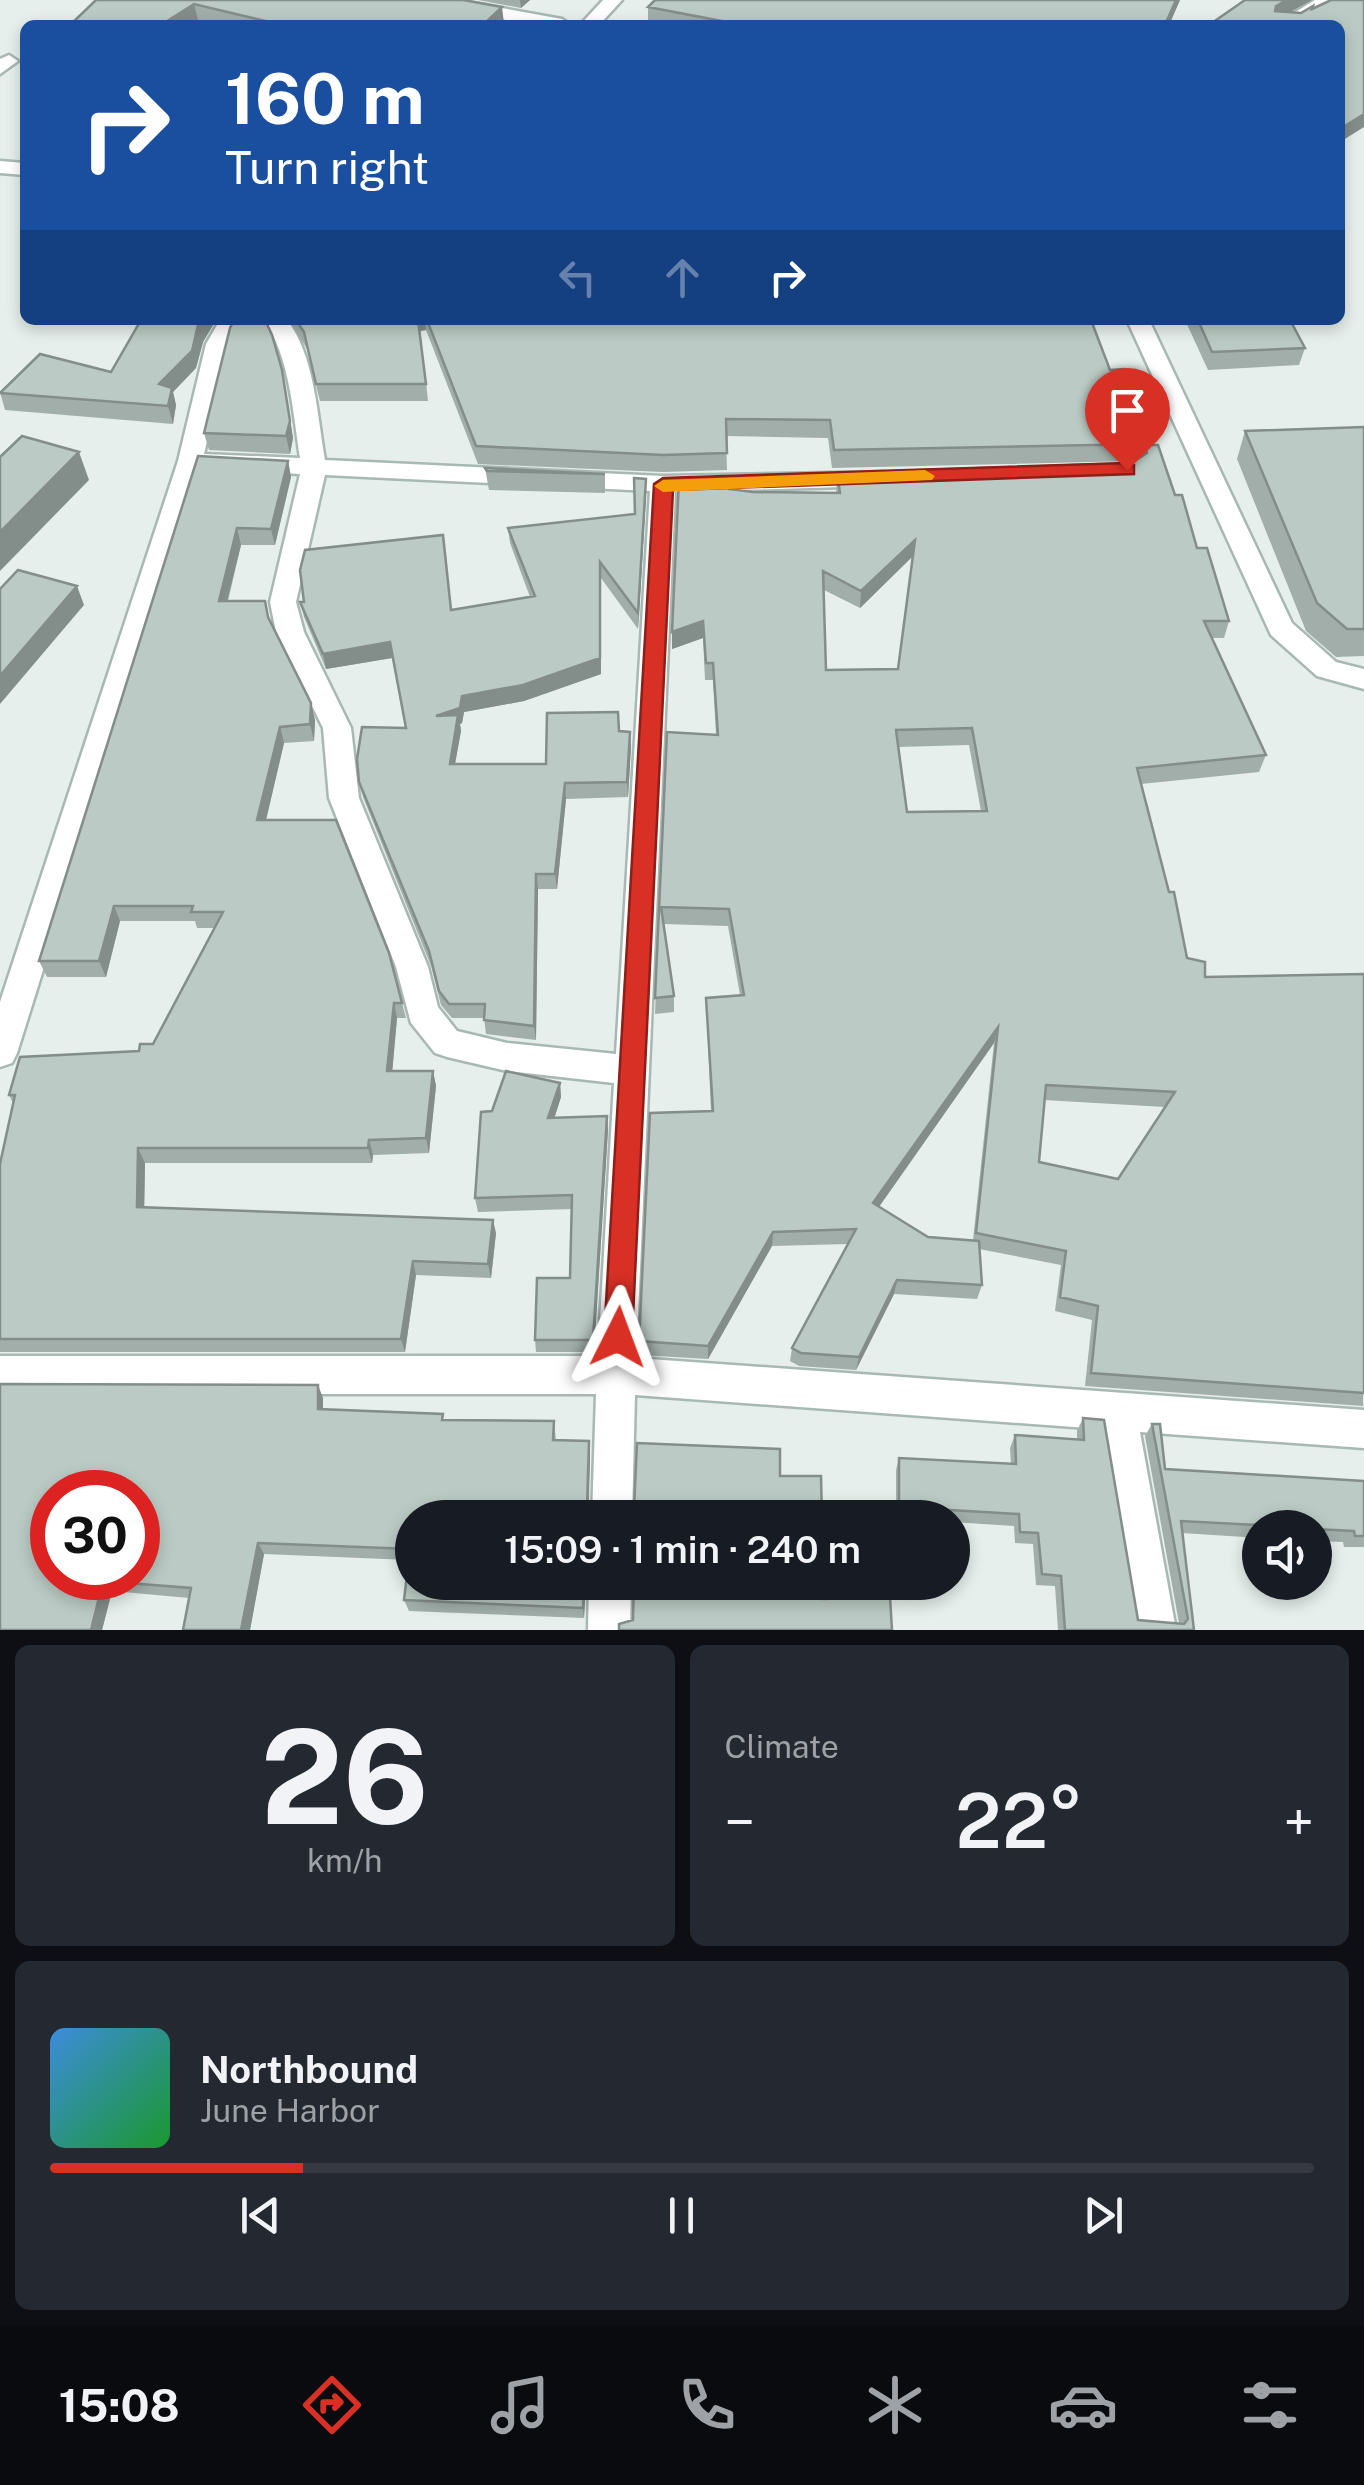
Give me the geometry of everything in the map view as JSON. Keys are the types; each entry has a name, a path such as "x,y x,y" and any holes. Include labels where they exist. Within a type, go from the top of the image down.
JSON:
{"street":[{"path":"428,0 535,20"},
{"path":"594,20 613,0"},
{"path":"1293,20 1328,0"},
{"path":"0,1053 190,461 218,344 228,325"},
{"path":"280,325 300,381 314,467 284,602 290,632 337,728 344,798 412,967 423,1013 448,1043 507,1057 632,1070"},
{"path":"1140,325 1281,628 1327,669 1364,678"},
{"path":"190,461 663,484 895,477"},
{"path":"613,1500 663,484"},
{"path":"0,1375 616,1375 1364,1429"},
{"path":"1117,1410 1155,1630"},
{"path":"609,1630 610,1600"}],"building":[{"path":"96,0 463,0 502,7 488,20 261,20 194,4 169,20 75,20"},
{"path":"655,0 1176,0 1167,20 716,20 648,7"},
{"path":"1245,0 1287,0 1276,6 1275,11 1301,13 1331,0 1364,0 1364,114 1345,126 1345,20 1216,20"},
{"path":"138,325 198,325 192,351 159,384 172,388 168,406 0,393 40,354 111,372"},
{"path":"267,325 282,370 290,421 286,436 204,433 230,328"},
{"path":"299,325 419,325 426,384 316,384"},
{"path":"429,325 1093,325 1110,370 1124,369 1149,445 1158,445 1175,495 1182,495 1197,548 1207,548 1229,621 1204,621 1266,755 1137,768 1169,892 1174,892 1187,958 1205,962 1205,977 1364,974 1364,1393 1091,1373 1098,1306 1060,1297 1066,1251 976,1233 998,1027 873,1203 928,1237 979,1241 982,1285 897,1280 859,1357 801,1353 792,1348 856,1229 773,1232 708,1346 639,1341 650,1113 713,1111 706,998 744,995 729,909 661,907 674,996 655,998 667,732 718,735 713,663 706,663 703,621 672,632 679,478 728,477 729,489 753,492 840,493 837,473 1131,463 1147,453 1144,444 834,450 830,420 726,419 727,453 663,455 476,446","holes":["915,540 898,669 826,670 823,571 861,591","972,728 987,811 907,812 896,730","1046,1085 1175,1092 1118,1179 1039,1162"]},
{"path":"1200,325 1293,325 1305,348 1212,352"},
{"path":"1364,427 1364,629 1347,629 1317,603 1245,431"},
{"path":"22,436 79,452 0,532 0,457"},
{"path":"198,456 288,461 271,529 237,528 219,601 265,601 268,617 311,703 310,724 280,727 257,820 336,820 389,953 402,1003 394,1003 387,1071 433,1071 426,1138 369,1140 368,1148 138,1148 137,1207 493,1220 488,1264 413,1261 401,1339 0,1339 0,1164 15,1095 9,1095 20,1057 139,1051 140,1044 153,1044 223,912 191,912 193,906 114,906 99,961 39,961"},
{"path":"485,468 605,474 487,471"},
{"path":"634,478 646,479 638,613 600,562 600,658 523,685 462,696 460,708 436,716 458,715 450,764 546,764 547,713 618,712 619,731 630,732 627,782 565,783 555,874 536,874 534,1026 484,1020 485,1004 449,1004 439,991 429,951 359,782 357,759 362,727 406,728 390,642 323,654 300,602 304,602 300,570 305,550 443,535 451,610 535,596 508,528 635,514"},
{"path":"18,570 77,586 0,676 0,589"},
{"path":"506,1071 560,1083 548,1118 607,1116 593,1340 535,1340 537,1278 570,1278 572,1195 475,1198 481,1112 492,1111"},
{"path":"0,1384 318,1385 318,1409 443,1414 442,1420 554,1421 553,1440 589,1441 587,1500 395,1500 395,1548 258,1543 241,1630 183,1630 191,1588 160,1586 160,1470 30,1470 30,1600 98,1600 91,1630 0,1630"},
{"path":"1083,1418 1104,1420 1138,1620 1184,1624 1188,1619 1152,1424 1160,1424 1165,1469 1364,1481 1364,1536 1332,1530 1332,1510 1242,1510 1242,1525 1181,1521 1194,1630 1065,1630 1061,1576 1042,1574 1038,1533 1020,1532 1019,1514 970,1511 970,1500 899,1500 899,1458 1016,1464 1015,1435 1084,1440"},
{"path":"637,1443 780,1449 780,1476 821,1476 822,1500 634,1500"},
{"path":"404,1600 583,1600 583,1608"},
{"path":"634,1600 890,1600 892,1630 619,1630 619,1624 633,1620"}],"slow traffic":[{"path":"663,486 925,476"}],"route":[{"path":"618,1337 663,484 1127,470"}]}
